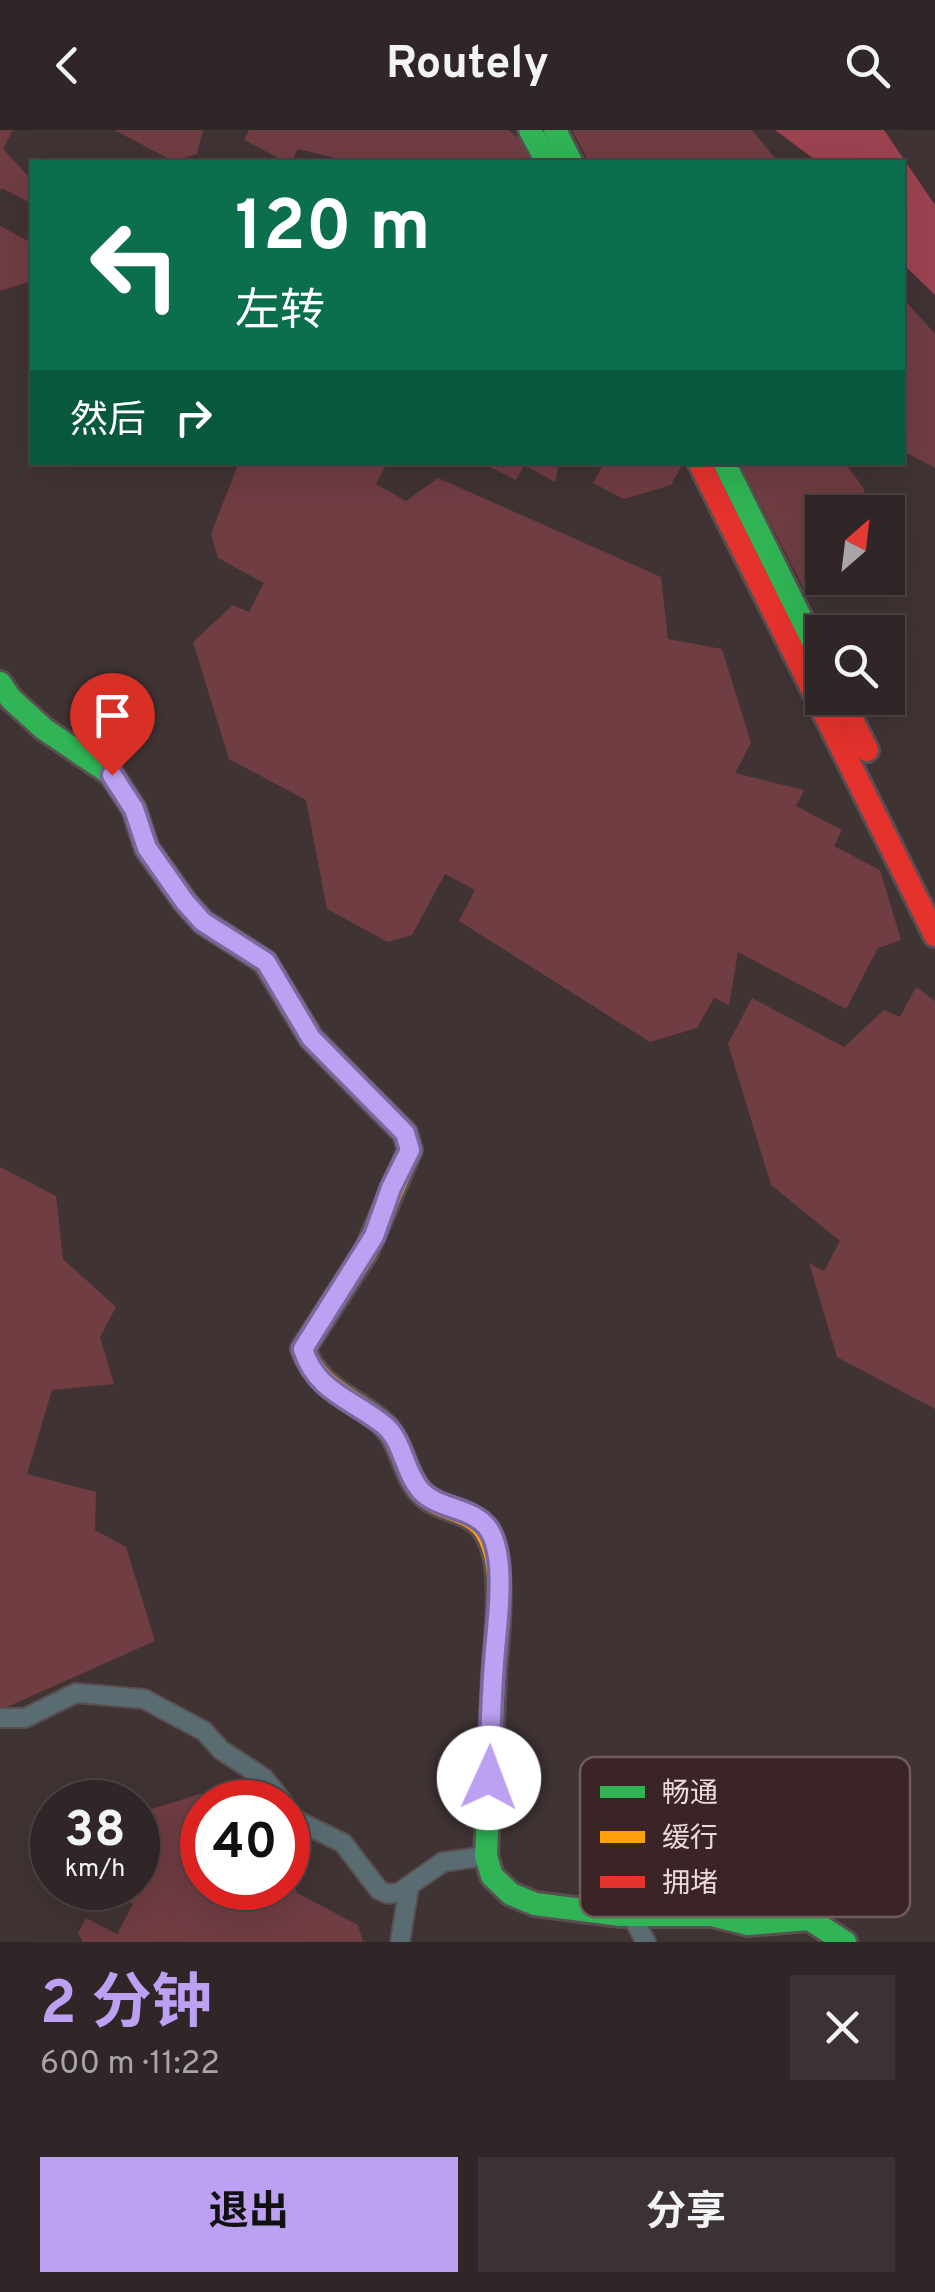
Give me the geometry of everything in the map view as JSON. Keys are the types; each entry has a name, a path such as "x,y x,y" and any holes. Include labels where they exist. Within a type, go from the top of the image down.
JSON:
{"main road":[{"path":"530,130 546,160"},
{"path":"555,130 570,160"},
{"path":"700,465 935,934"},
{"path":"725,465 805,626"},
{"path":"0,682 44,729 112,775 134,809 147,848 185,902 203,922 266,962 311,1038 405,1133 410,1150 374,1236 303,1349 308,1368 319,1382 389,1428 414,1483 428,1499 475,1518 488,1528 496,1552 498,1622 486,1856 492,1876 511,1894 535,1904 580,1909"},
{"path":"849,715 935,887"},
{"path":"720,1917 748,1924 808,1919 845,1942"}],"street":[{"path":"0,1718 26,1718 76,1693 144,1699 204,1731 234,1760 266,1780"},
{"path":"310,1826 343,1843 379,1890 388,1894 408,1886 443,1862 486,1856"},
{"path":"400,1942 408,1886"},
{"path":"632,1917 646,1942"}],"shaded area":[{"path":"0,130 13,130 3,149 30,178 30,203 2,188 0,191"},
{"path":"114,130 203,130 197,154 171,160"},
{"path":"249,130 509,130 543,160 343,160 298,149 292,160 282,160 244,140"},
{"path":"572,130 752,130 776,160 588,160"},
{"path":"775,130 884,130 904,160 815,160"},
{"path":"905,161 935,205 935,295 905,266"},
{"path":"0,226 30,242 30,282 0,291"},
{"path":"905,300 935,334 935,468 905,452"},
{"path":"238,465 386,465 376,484 406,501 438,478 661,577 668,639 722,649 751,743 735,773 804,790 796,806 842,830 834,846 880,870 901,940 878,948 846,1009 738,952 729,1005 714,998 697,1028 650,1042 459,921 475,890 445,874 412,935 388,942 327,909 306,800 229,759 193,642 233,605 249,612 264,583 218,558 211,534"},
{"path":"486,465 524,465 516,480"},
{"path":"524,465 559,465 555,482"},
{"path":"602,465 682,465 671,485 624,499 593,483"},
{"path":"741,465 846,465 865,490 862,495 805,495 805,591"},
{"path":"916,987 935,1001 935,1409 837,1357 809,1263 824,1271 840,1241 771,1185 728,1044 752,998 844,1047 884,1010 900,1017"},
{"path":"0,1167 56,1196 63,1259 116,1307 100,1337 114,1384 52,1390 27,1474 96,1492 95,1530 126,1547 155,1641 0,1710"},
{"path":"180,1800 180,1910 310,1910 310,1900 358,1925 363,1942 83,1942 78,1933 86,1918 117,1934 130,1910 160,1910 160,1806"}],"traffic: fast":[{"path":"530,130 546,160"},
{"path":"555,130 570,160"},
{"path":"725,465 805,626"},
{"path":"0,683 11,699 44,729 112,775 134,809 147,849 185,902 203,922 265,962 311,1038 364,1092"},
{"path":"494,1676 486,1856 492,1876 511,1894 535,1904 580,1910"},
{"path":"720,1917 748,1924 809,1919 845,1942"}],"traffic: slow":[{"path":"364,1092 405,1133 410,1150 366,1252 303,1349 326,1383 388,1429 422,1493 470,1517 487,1534 498,1571 494,1676"}],"traffic: jam":[{"path":"700,465 935,935"},
{"path":"850,715 867,750"}],"route":[{"path":"112,775 134,809 147,848 185,902 203,922 266,962 311,1038 405,1133 410,1150 374,1236 303,1349 308,1368 319,1382 389,1428 414,1483 428,1499 475,1518 488,1528 496,1552 498,1585 489,1778"}]}
